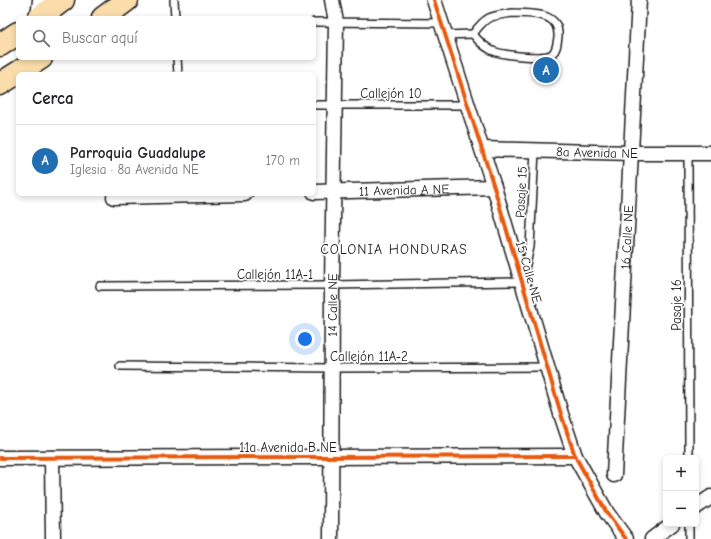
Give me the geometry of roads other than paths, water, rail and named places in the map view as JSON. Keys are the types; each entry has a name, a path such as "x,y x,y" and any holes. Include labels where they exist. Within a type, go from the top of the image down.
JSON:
{"highway":[{"path":"41,16 63,0"},
{"path":"106,16 127,0"},
{"path":"0,45 16,34"},
{"path":"19,72 38,60"},
{"path":"0,84 16,74"}],"street":[{"path":"38,16 40,0"},
{"name":"14 Calle NE","path":"331,539 332,285 336,22 332,0"},
{"name":"15 Calle NE","path":"434,0 494,187 561,414 576,456 607,513 626,539"},
{"name":"16 Calle NE","path":"614,475 638,0"},
{"name":"8a Avenida NE","path":"482,149 631,153 711,153"},
{"name":"11 Avenida A NE","path":"316,192 494,187"},
{"path":"114,198 161,196"},
{"name":"11a Avenida B NE","path":"0,458 576,456"},
{"path":"52,458 53,539"},
{"path":"699,505 711,497"},
{"path":"652,539 668,527"}],"lane":[{"path":"174,0 175,16"},
{"path":"316,22 444,29 473,34 479,42 493,51 513,55 543,56 552,54 556,48 558,33 556,24 550,18 541,15 513,13 490,17 480,24 473,34"},
{"path":"177,60 178,72"},
{"name":"Callejón 10","path":"316,105 467,105"},
{"name":"Pasaje 15","path":"522,282 530,247 535,151"},
{"name":"Pasaje 16","path":"688,153 689,455"},
{"name":"Callejón 11A-1","path":"100,286 522,282"},
{"name":"Callejón 11A-2","path":"120,366 332,368 547,367"},
{"path":"689,527 689,539"}],"place":[{"name":"Parroquia Guadalupe","path":"546,70"}],"district":[{"name":"COLONIA HONDURAS","path":"394,249"}]}
